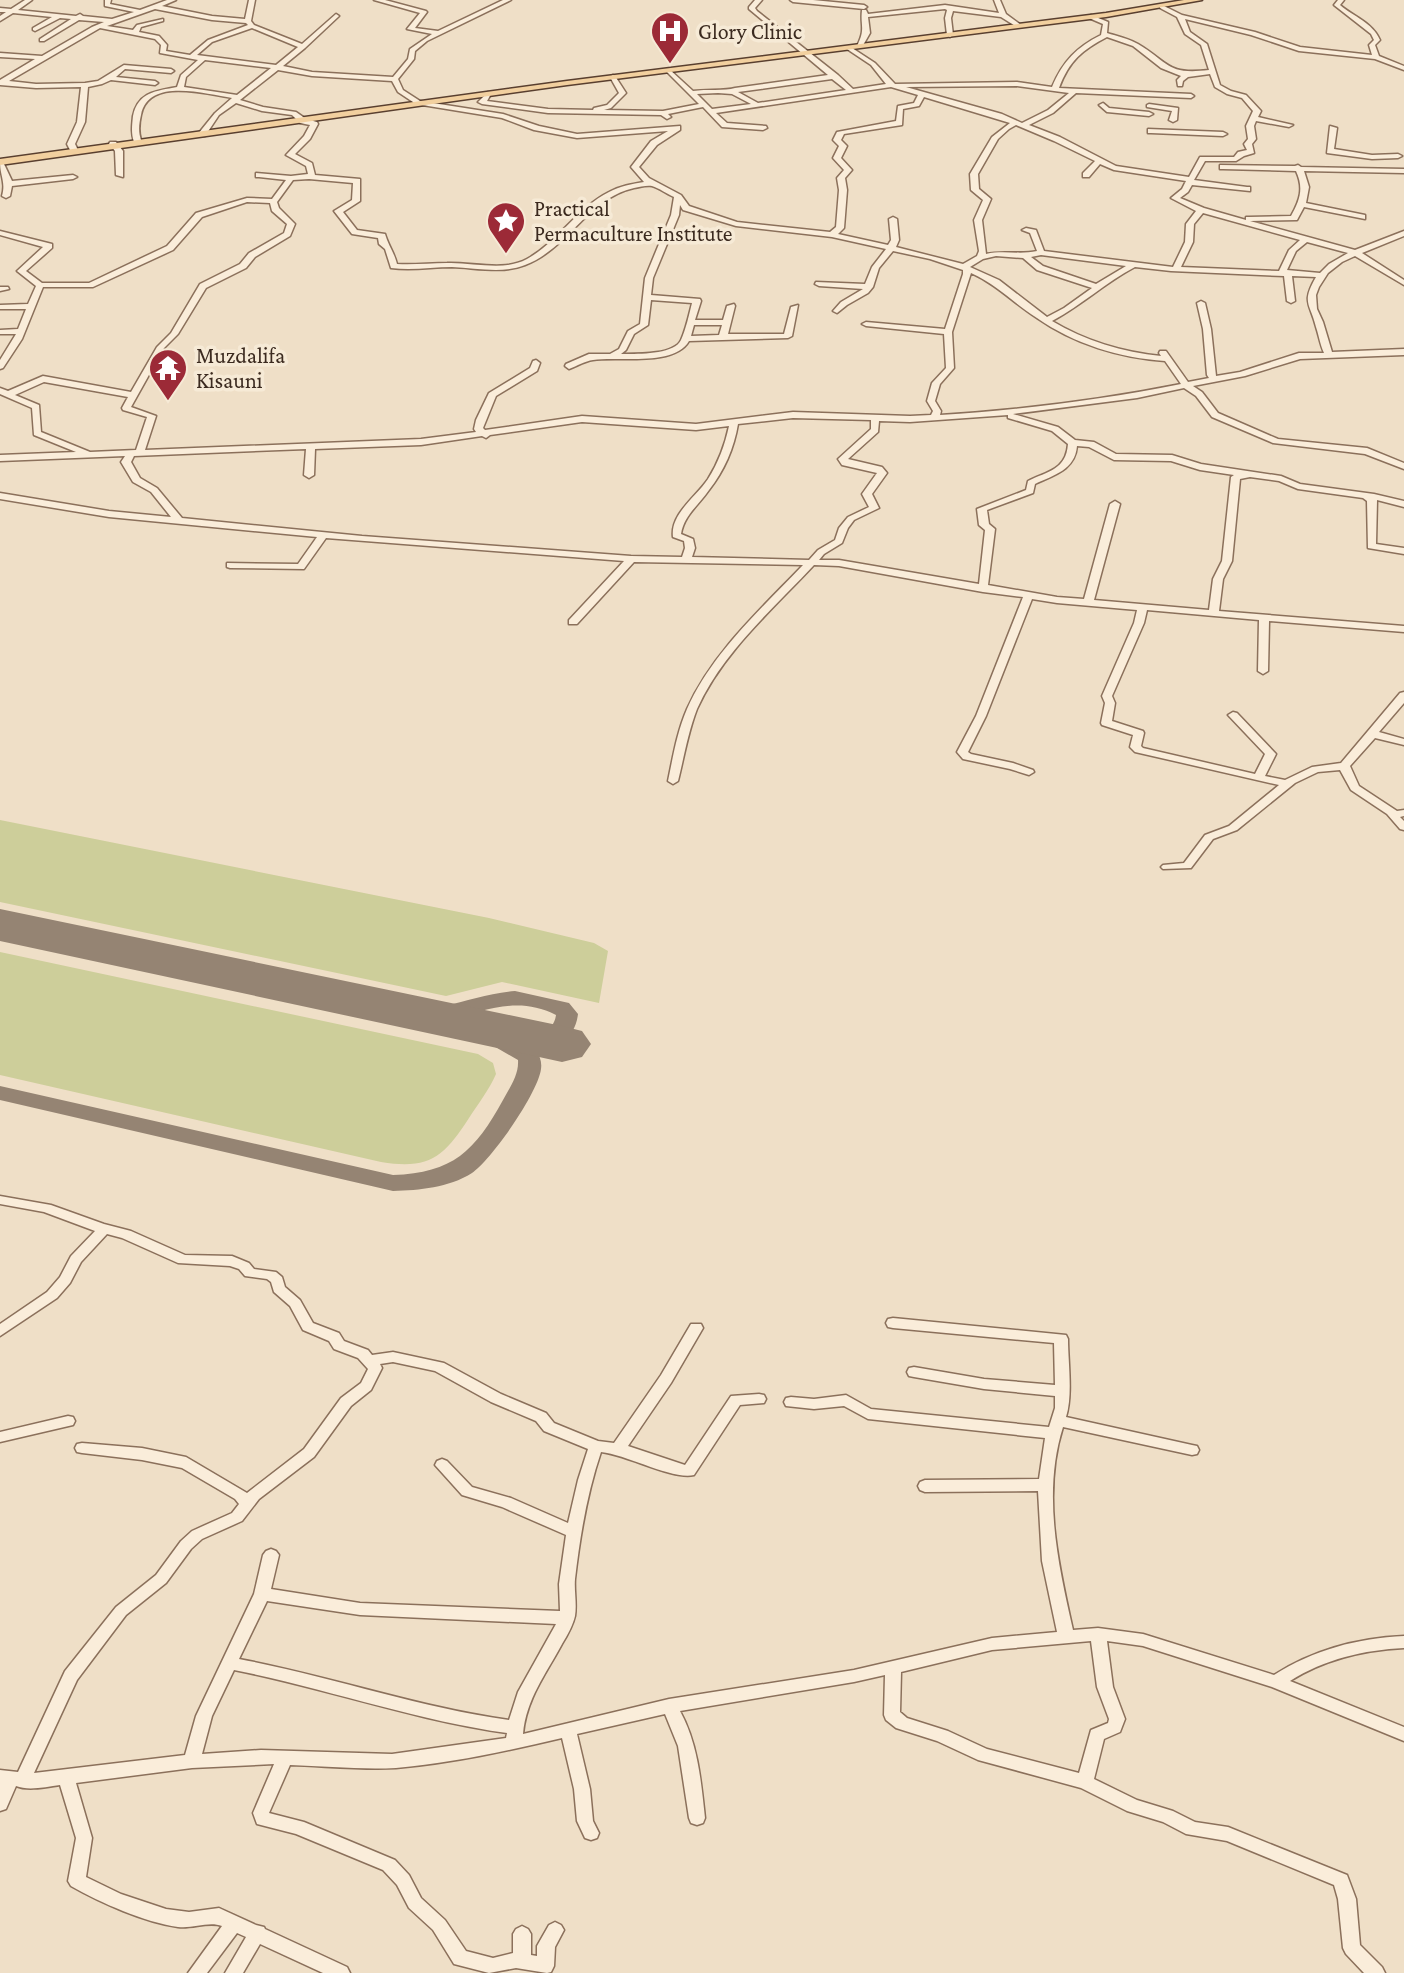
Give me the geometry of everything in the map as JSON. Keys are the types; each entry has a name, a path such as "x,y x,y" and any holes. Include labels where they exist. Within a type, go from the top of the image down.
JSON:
{"main road":[{"path":"0,163 137,140 309,122 418,103 1091,17 1198,0"}],"street":[{"path":"0,19 29,0"},
{"path":"108,0 107,5 167,18 181,13"},
{"path":"1,82 98,26 173,0"},
{"path":"250,24 252,0"},
{"path":"377,0 424,12 410,29 439,33"},
{"path":"395,79 411,59 412,50 439,33 508,0"},
{"path":"759,0 751,8 852,91"},
{"path":"793,0 864,4 867,33 860,46"},
{"path":"997,0 1003,15"},
{"path":"1341,0 1337,5 1340,10 1357,18 1376,34 1377,40 1372,45 1376,57"},
{"path":"864,16 921,11 936,6 1003,15 1019,26"},
{"path":"156,7 250,24 303,47"},
{"path":"1162,7 1180,16 1253,33 1299,49 1376,57 1404,68"},
{"path":"950,35 948,18 951,9"},
{"path":"0,10 111,21"},
{"path":"35,29 61,14"},
{"path":"42,40 80,16"},
{"path":"202,134 207,124 235,99 303,47 336,16"},
{"path":"1180,16 1187,33 1204,44 1217,86 1250,101 1257,111 1250,126 1252,139 1248,144 1251,151 1236,159 1203,159 1175,198 1201,210 1356,253 1404,283"},
{"path":"1091,17 1106,23 1107,35"},
{"path":"135,32 139,26 161,20"},
{"path":"191,57 210,41 250,24"},
{"path":"98,26 157,37 164,45 162,52 312,74 395,79"},
{"path":"1055,89 1063,69 1086,45 1107,35 1135,45 1138,51 1163,67 1186,75 1212,72"},
{"path":"849,48 873,64 891,85 1019,124 1114,168 1247,189"},
{"path":"0,55 43,58"},
{"path":"180,88 183,76 204,58"},
{"path":"100,83 124,67 171,71"},
{"path":"669,71 730,127 763,128"},
{"path":"1180,85 1180,80 1186,75"},
{"path":"691,93 836,76"},
{"path":"590,113 609,107 623,93 613,77"},
{"path":"110,78 154,87"},
{"path":"395,79 400,91 418,103 503,116 537,128 577,136 677,128"},
{"path":"1,82 36,86 100,83 180,88 235,99 262,109 294,113 309,122 307,137 290,155 309,165 312,174 309,177"},
{"path":"712,111 891,85 1017,84 1074,92 1191,96"},
{"path":"74,150 71,144 81,122 85,85"},
{"path":"137,140 133,132 137,109 154,87"},
{"path":"727,90 747,96 757,105"},
{"path":"981,257 983,251 978,220 987,199 975,190 974,174 986,159 999,130 1048,113 1074,92"},
{"path":"488,94 482,102 525,109 590,113 663,113 704,105"},
{"path":"1151,94 1150,135 1223,134"},
{"path":"832,235 840,228 841,178 848,170 837,158 843,146 837,142 841,132 899,123 900,107 917,105 921,96"},
{"path":"1103,105 1107,110 1176,109 1173,120"},
{"path":"663,113 677,128"},
{"path":"1254,119 1289,125"},
{"path":"677,128 654,143 635,167 638,174 678,197 686,208 727,222 832,235 892,247 966,268 993,280 1048,320 1115,352 1164,356 1215,415 1276,441 1367,451 1404,466"},
{"path":"1333,128 1330,151 1374,157 1400,156"},
{"path":"1197,167 1404,169 1391,143"},
{"path":"113,144 119,151 120,175"},
{"path":"1086,175 1099,161"},
{"path":"0,163 9,184 6,196"},
{"path":"1242,222 1293,219 1307,191 1298,167"},
{"path":"259,175 357,181 356,201 338,211 355,232 382,236 394,266 465,265 497,269 529,260 570,230 598,200 650,183"},
{"path":"9,184 73,177"},
{"path":"180,522 154,490 131,475 126,462 134,454 152,416 126,409 161,347 174,334 203,286 243,266 252,255 287,234 291,224 275,209 274,201 291,178"},
{"path":"612,357 622,350 631,333 641,328 649,278 675,215 678,197"},
{"path":"0,233 49,246 21,271 40,285 90,285 170,248 199,215 247,200 274,201"},
{"path":"1302,204 1362,217"},
{"path":"1176,269 1189,242 1190,224 1201,210"},
{"path":"837,311 842,304 858,299 869,287 869,278 878,260 892,247 896,234 893,219"},
{"path":"1026,230 1033,232 1041,253"},
{"path":"1328,353 1323,345 1319,321 1312,309 1313,292 1322,275 1344,257 1404,233"},
{"path":"1291,301 1285,272 1296,245 1305,239"},
{"path":"934,417 937,411 931,401 936,383 950,368 948,332 966,268 981,257 1041,253 1176,269 1322,275"},
{"path":"1025,256 1040,268 1098,287"},
{"path":"1048,320 1135,264"},
{"path":"819,284 869,287"},
{"path":"0,366 20,331 40,285"},
{"path":"569,366 589,357 631,359 676,350 686,339 697,301 648,297"},
{"path":"1201,303 1214,379"},
{"path":"0,307 32,306"},
{"path":"723,337 731,306"},
{"path":"686,339 790,335 795,307"},
{"path":"691,322 725,323"},
{"path":"866,324 948,332"},
{"path":"0,332 20,331"},
{"path":"0,458 311,448 486,435 582,419 696,427 793,415 934,417 992,414 1137,395 1242,374 1286,358 1328,353 1404,352"},
{"path":"486,435 478,429 479,420 489,407 492,395 534,369 536,363"},
{"path":"5,392 43,379 134,395"},
{"path":"5,392 36,407 37,433 90,455"},
{"path":"992,414 1023,418 1055,429 1073,443 1091,444 1114,457 1172,458 1200,467 1281,479 1314,489 1404,504"},
{"path":"673,781 693,707 705,683 724,657 821,552 839,541 841,530 859,511 874,508 867,494 882,473 879,469 845,463 843,459 875,430 875,417"},
{"path":"686,561 688,539 676,535 675,530 681,518 708,486 731,438 734,422"},
{"path":"983,589 990,529 984,525 982,509 1024,494 1030,491 1031,483 1064,469 1069,464 1073,443"},
{"path":"309,475 311,448"},
{"path":"1214,612 1220,586 1216,579 1218,571 1227,561 1236,477 1247,474"},
{"path":"0,496 180,522 323,535 631,559 839,563 1028,596 1404,629"},
{"path":"1366,496 1372,500 1371,546 1404,551"},
{"path":"1088,603 1115,504"},
{"path":"230,565 301,567 323,535"},
{"path":"573,622 631,559"},
{"path":"1028,596 981,716 962,752 967,757 1029,772"},
{"path":"1143,607 1107,696 1110,705 1106,723 1140,734 1135,747 1139,750 1287,784"},
{"path":"1263,671 1264,616"},
{"path":"1167,867 1187,866 1205,845 1219,843 1221,835 1287,784 1316,769 1344,766 1404,695"},
{"path":"1233,715 1271,754 1259,777"},
{"path":"1373,734 1404,742"},
{"path":"1344,766 1355,788 1398,813 1404,827"},
{"path":"0,1200 46,1208 126,1234 183,1260 232,1261 244,1266 250,1273 271,1275 277,1280 279,1289 295,1303 308,1326 334,1337 339,1345 363,1354 375,1368 366,1386 346,1402 309,1453 263,1487 237,1517 197,1535 161,1579 121,1611 71,1676 11,1779 0,1804"},
{"path":"0,1331 52,1295 76,1259 104,1229"},
{"path":"893,1323 1061,1339 1062,1408 1046,1485 1050,1561 1066,1636"},
{"path":"618,1449 666,1379 696,1328"},
{"path":"370,1361 393,1357 439,1367 496,1398 541,1417 549,1427 596,1446 618,1449 667,1468 689,1471 736,1400 759,1399"},
{"path":"914,1372 984,1384 1062,1391"},
{"path":"791,1402 814,1404 846,1400 868,1414 1056,1427 1192,1450"},
{"path":"0,1437 68,1421"},
{"path":"514,1735 516,1715 527,1688 567,1618 567,1585 574,1532 586,1473 596,1446"},
{"path":"82,1448 142,1454 186,1463 240,1495 247,1504"},
{"path":"442,1465 467,1491 506,1502 574,1532"},
{"path":"925,1486 1046,1485"},
{"path":"192,1761 204,1716 262,1594 271,1555"},
{"path":"262,1594 360,1609 567,1618"},
{"path":"11,1779 66,1778 192,1761 261,1757 410,1759 514,1735 568,1730 669,1706 893,1667 992,1644 1098,1634 1143,1640 1276,1682 1404,1734"},
{"path":"1085,1782 1097,1735 1114,1727 1117,1719 1105,1687 1098,1634"},
{"path":"1276,1682 1292,1670 1356,1647 1378,1642 1404,1642"},
{"path":"229,1663 293,1676 514,1735"},
{"path":"893,1667 892,1715 902,1723 942,1736 984,1755 1085,1782 1133,1806 1167,1816 1192,1829 1228,1834 1341,1880 1347,1899 1352,1948 1376,1973"},
{"path":"669,1706 679,1721 686,1744 697,1818"},
{"path":"568,1730 582,1789 585,1821 591,1833"},
{"path":"284,1759 261,1813 263,1819 298,1827 389,1865 403,1880 415,1903 439,1925 460,1958 493,1966 522,1960 545,1966 546,1946 555,1930"},
{"path":"66,1778 84,1838 77,1881 102,1894 167,1916 188,1921 202,1915 219,1916 341,1973"},
{"path":"197,1973 234,1923"},
{"path":"234,1973 258,1932"},
{"path":"522,1934 522,1960"}],"green space":[{"path":"0,820 489,918 594,943 608,951 599,1003 502,982 446,996 0,902"},
{"path":"0,952 478,1054 493,1063 496,1074 460,1131 443,1151 434,1158 411,1164 381,1162 0,1075"}],"taxiway":[{"path":"417,1013 442,1013 487,1000 515,998 561,1008 567,1014 566,1024 555,1038 526,1046 503,1043 474,1025"},
{"path":"0,1093 393,1183 422,1182 445,1176 464,1166 494,1135 530,1070 529,1057 507,1044"}],"runway":[{"path":"0,925 562,1044"}],"place":[{"name":"Glory Clinic","path":"670,65"},
{"name":"Practical Permaculture Institute","path":"506,255"},
{"name":"Muzdalifa Kisauni","path":"168,402"}]}
